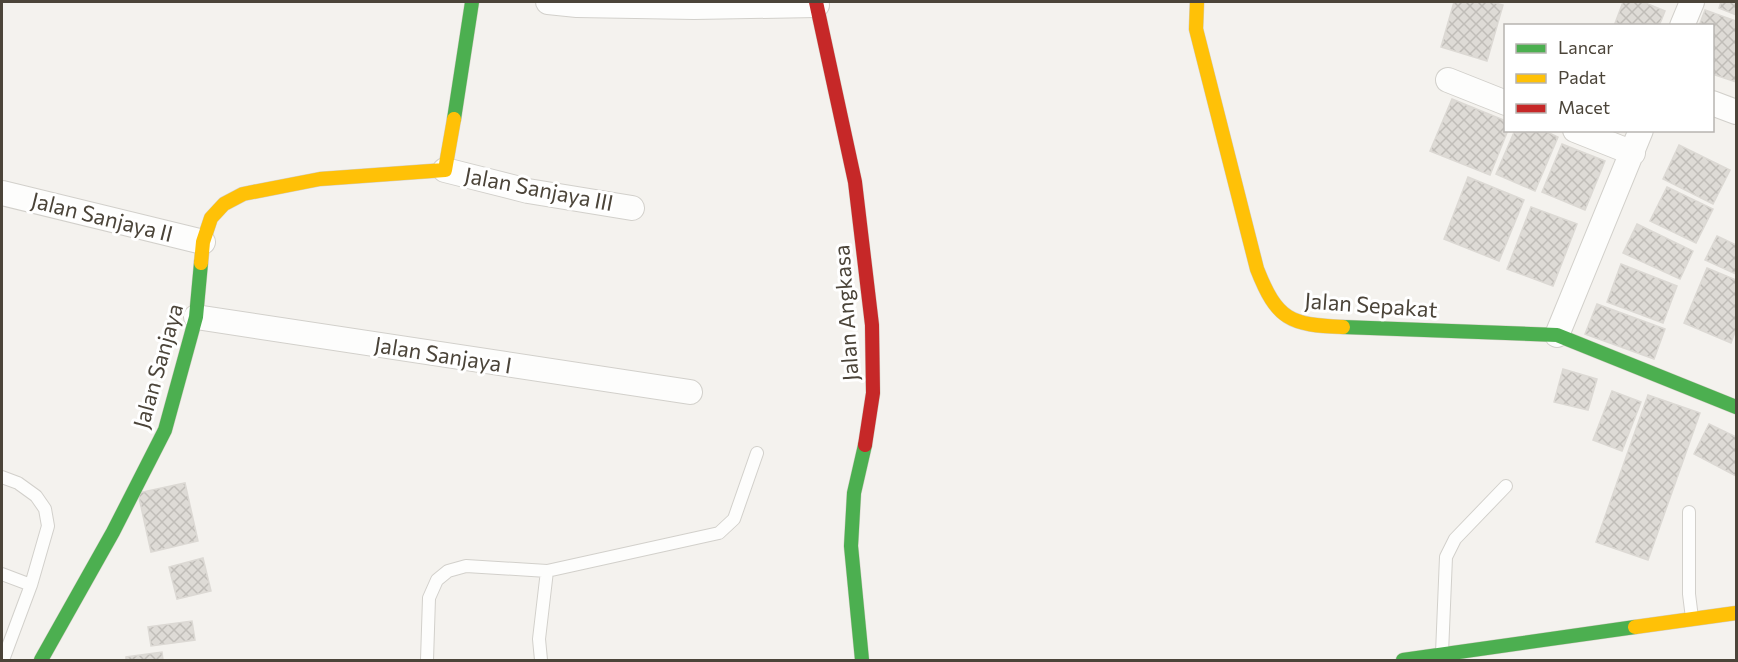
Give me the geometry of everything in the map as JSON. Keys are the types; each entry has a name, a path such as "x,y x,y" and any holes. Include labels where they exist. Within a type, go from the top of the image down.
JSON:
{"main road":[{"path":"445,170 461,83 472,2"},
{"name":"Jalan Sepakat","path":"1197,2 1196,28 1257,269 1265,291 1277,307 1292,320 1328,326 1557,335 1737,406"},
{"name":"Jalan Angkasa","path":"816,3 855,182 872,325 873,393 867,436 854,493 851,546 862,660"},
{"name":"Jalan Sanjaya","path":"41,660 113,532 165,430 196,317 203,242 211,218 224,204 243,194 320,179 445,170"},
{"path":"1403,660 1442,655 1522,652 1692,619 1737,613"}],"street":[{"path":"548,2 578,5 816,3"},
{"path":"1448,80 1504,102"},
{"path":"1714,103 1737,112"},
{"path":"1580,132 1633,153"},
{"path":"1557,335 1640,132"},
{"name":"Jalan Sanjaya III","path":"445,170 528,191 632,208"},
{"name":"Jalan Sanjaya II","path":"2,193 203,242"},
{"name":"Jalan Sanjaya I","path":"196,317 690,392"}],"lane":[{"path":"427,660 429,598 437,580 448,570 466,566 547,571 719,533 734,519 757,453"},
{"path":"2,477 18,483 36,496 45,509 48,526 31,585 3,660"},
{"path":"1442,655 1446,556 1455,539 1506,486"},
{"path":"1689,512 1689,594 1692,619"},
{"path":"542,660 539,639 547,571"},
{"path":"2,574 31,585"}],"building":[{"path":"1454,2 1491,2 1503,5 1487,61 1441,47"},
{"path":"1623,2 1643,2 1665,11 1660,24 1615,24"},
{"path":"1721,2 1736,2 1736,15 1719,8"},
{"path":"1705,10 1736,21 1736,82 1714,75 1714,24 1700,24"},
{"path":"1452,99 1504,120 1504,132 1507,132 1490,175 1430,151"},
{"path":"1514,132 1547,132 1558,137 1535,191 1496,174"},
{"path":"1562,144 1605,161 1585,210 1542,192"},
{"path":"1679,145 1730,170 1713,204 1663,179"},
{"path":"1468,177 1524,200 1499,261 1444,239"},
{"path":"1667,187 1713,209 1696,243 1650,221"},
{"path":"1531,207 1577,224 1553,286 1507,269"},
{"path":"1637,224 1693,251 1680,279 1623,253"},
{"path":"1717,236 1736,245 1736,274 1705,260"},
{"path":"1621,264 1677,286 1663,323 1607,302"},
{"path":"1707,268 1736,280 1736,329 1731,343 1684,323"},
{"path":"1597,304 1665,329 1654,359 1585,334"},
{"path":"1563,369 1597,379 1588,410 1554,402"},
{"path":"1612,391 1641,402 1622,451 1593,440"},
{"path":"1648,395 1700,413 1648,560 1596,542"},
{"path":"1709,424 1736,437 1736,476 1694,454"},
{"path":"185,483 198,541 151,552 138,493"},
{"path":"203,558 211,591 177,599 169,567"},
{"path":"192,621 195,640 151,646 148,627"},
{"path":"162,652 163,660 126,660 126,657"}],"traffic: fast":[{"path":"454,119 472,2"},
{"path":"41,660 113,532 165,430 196,317 201,263"},
{"path":"1343,327 1557,335 1736,407"},
{"path":"862,660 851,546 854,493 865,445"},
{"path":"1403,660 1635,627"}],"traffic: slow":[{"path":"1197,2 1196,29 1257,269 1264,286 1271,299 1288,316 1310,324 1343,327"},
{"path":"201,263 203,242 211,218 224,204 243,194 320,179 445,170 454,119"},
{"path":"1635,627 1736,613"}],"traffic: jam":[{"path":"816,2 855,182 872,325 873,393 865,445"}]}
